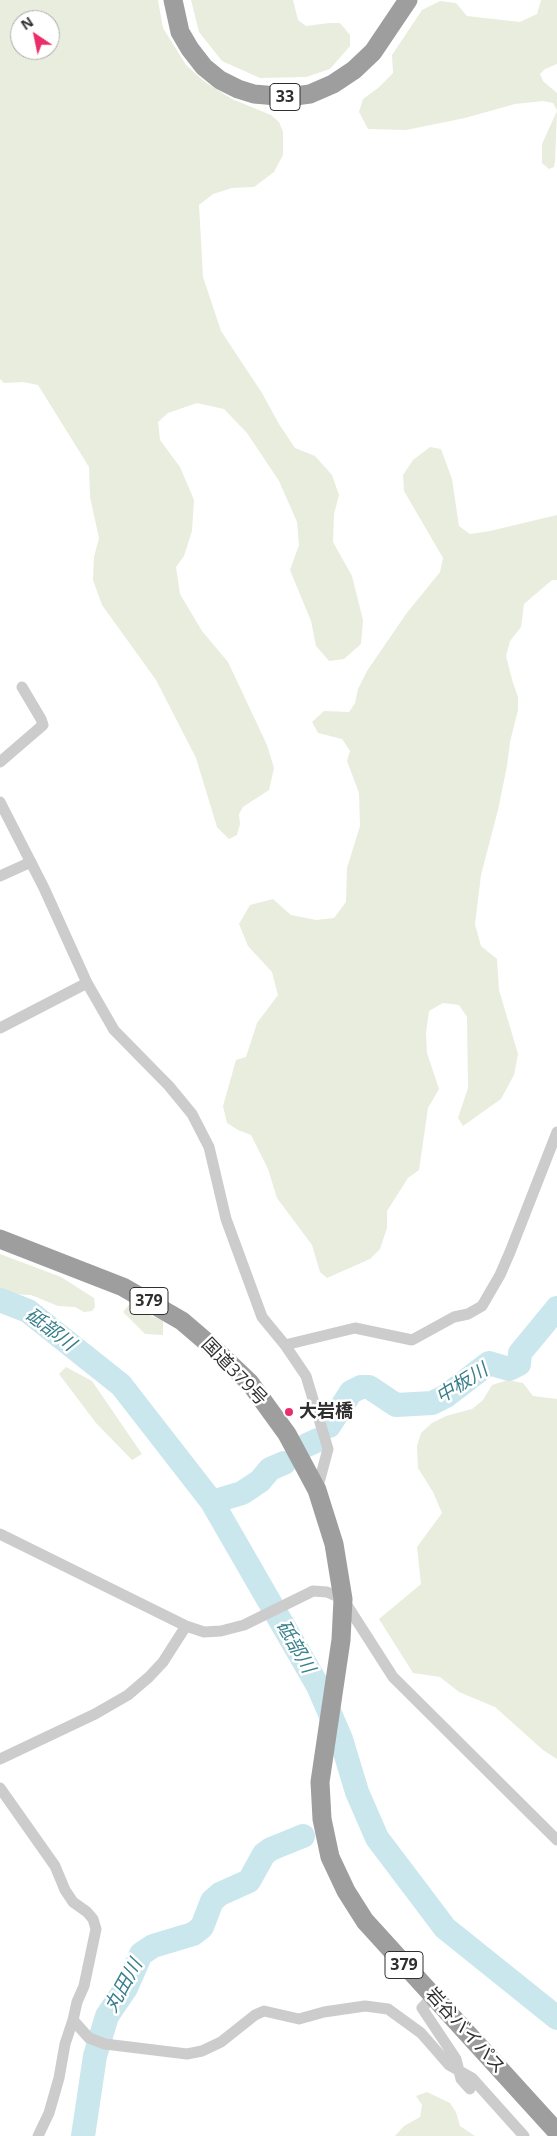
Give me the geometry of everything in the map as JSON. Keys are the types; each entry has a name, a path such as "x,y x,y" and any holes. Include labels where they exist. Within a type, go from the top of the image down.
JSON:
{"highway":[{"name":"33","path":"173,0 180,32 204,67 220,80 238,89 254,94 288,97 310,94 333,84 354,70 373,52 408,0"},
{"name":"国道379号","path":"0,1239 123,1286 182,1321 250,1383 287,1434 317,1490 334,1544 343,1599 342,1640 322,1764"},
{"name":"岩谷バイパス","path":"322,1764 320,1782 322,1819 330,1857 346,1891 365,1921 557,2132"}],"street":[{"path":"0,762 43,724 22,687"},
{"path":"0,802 31,862 87,983 114,1030 169,1086 192,1114 209,1147 226,1219 262,1316 306,1376 328,1450 317,1490"},
{"path":"0,876 31,862"},
{"path":"0,1028 87,983"},
{"path":"285,1345 355,1328 412,1340 454,1317 468,1314 482,1306 507,1260 557,1132"},
{"path":"0,1534 186,1626 204,1632 221,1631 244,1625 313,1590 326,1592 343,1599 393,1677 557,1840"},
{"path":"0,1759 95,1714 128,1695 163,1662 186,1626"},
{"path":"0,1788 55,1866 65,1890 73,1902 88,1912 93,1919 96,1930 84,1986 77,2002 65,2044 59,2078 49,2113 38,2136"},
{"path":"432,1996 422,2008 456,2059 461,2079 470,2089"},
{"path":"73,2020 89,2038 105,2044 187,2054 202,2051 221,2042 255,2015 264,2011 299,2019 324,2012 371,2006 388,2009 421,2033 449,2065 472,2078 524,2136"}],"green space":[{"path":"0,0 158,0 163,28 186,65 205,82 232,99 271,115 279,122 283,132 283,155 274,172 254,187 232,188 213,194 199,205 203,277 221,331 262,393 279,424 295,448 315,456 332,475 339,495 334,514 333,542 352,576 363,620 361,644 344,659 329,661 316,646 311,621 290,570 299,545 297,522 279,481 247,433 224,409 197,403 168,413 158,422 160,440 180,467 194,500 192,531 184,556 176,567 180,594 202,631 228,662 267,745 274,768 269,790 243,807 239,814 240,824 237,835 229,839 217,827 196,758 156,680 102,605 93,580 94,557 99,538 90,497 89,467 38,385 23,382 4,383 0,379"},
{"path":"191,0 293,0 298,20 306,26 340,23 350,35 350,46 330,69 306,77 260,78 222,61 199,32"},
{"path":"541,0 557,0 557,64 545,69 540,74 543,81 557,93 557,110 553,103 543,101 515,104 465,118 406,130 368,129 359,112 363,99 378,88 393,73 392,55 422,10 440,1 456,3 467,16 520,22 537,14"},
{"path":"557,111 555,161 554,167 549,169 542,163 542,144"},
{"path":"430,447 441,449 452,479 459,526 470,534 557,515 557,580 552,580 524,604 521,627 510,641 506,656 518,697 518,710 510,742 498,810 481,875 475,924 481,946 497,959 499,990 518,1054 514,1075 501,1099 463,1126 458,1118 468,1088 467,1017 459,1005 443,1003 429,1011 426,1033 427,1053 439,1089 428,1108 419,1170 408,1178 387,1211 387,1228 380,1249 370,1259 327,1278 320,1272 312,1245 277,1198 268,1169 251,1135 227,1123 223,1106 236,1060 246,1057 257,1023 278,995 272,972 248,946 239,924 250,905 273,899 291,915 316,920 334,918 346,902 347,868 360,826 359,793 347,761 350,751 342,739 318,733 312,722 324,711 349,712 355,703 358,689 367,671 406,614 440,572 443,558 404,491 403,475 413,460"},
{"path":"0,1254 61,1277 94,1298 95,1307 92,1311 84,1312 75,1307 58,1306 31,1295 11,1294 0,1288"},
{"path":"129,1305 163,1321 163,1335 145,1334 123,1312"},
{"path":"66,1367 92,1381 142,1454 132,1460 96,1423 59,1374"},
{"path":"508,1380 523,1383 533,1396 557,1399 557,1759 543,1750 495,1707 459,1692 440,1677 413,1673 379,1619 421,1584 417,1547 442,1513 433,1492 418,1468 417,1446 421,1433 432,1423 446,1416 472,1409 483,1400 492,1385"},
{"path":"427,2092 450,2103 456,2112 460,2126 475,2136 395,2136 404,2126 420,2117 422,2105 416,2096"}],"waterway":[{"name":"砥部川","path":"0,1300 28,1311 121,1385 212,1502 318,1686 341,1739 357,1792 377,1838 445,1928 557,2018"},
{"name":"中板川","path":"329,1426 351,1392 361,1387 369,1387 396,1405 432,1403 446,1396 489,1363 509,1369 519,1364 520,1353 557,1308"},
{"name":"中板川","path":"307,1445 318,1440"},
{"name":"中板川","path":"212,1502 242,1493 260,1481 270,1469 284,1463"},
{"name":"丸田川","path":"83,2136 95,2056 107,2016 126,1988 141,1954 153,1946 193,1934 202,1927 212,1901 220,1894 249,1881 264,1854 271,1849 303,1836"}],"place":[{"name":"大岩橋","path":"289,1412"}]}
